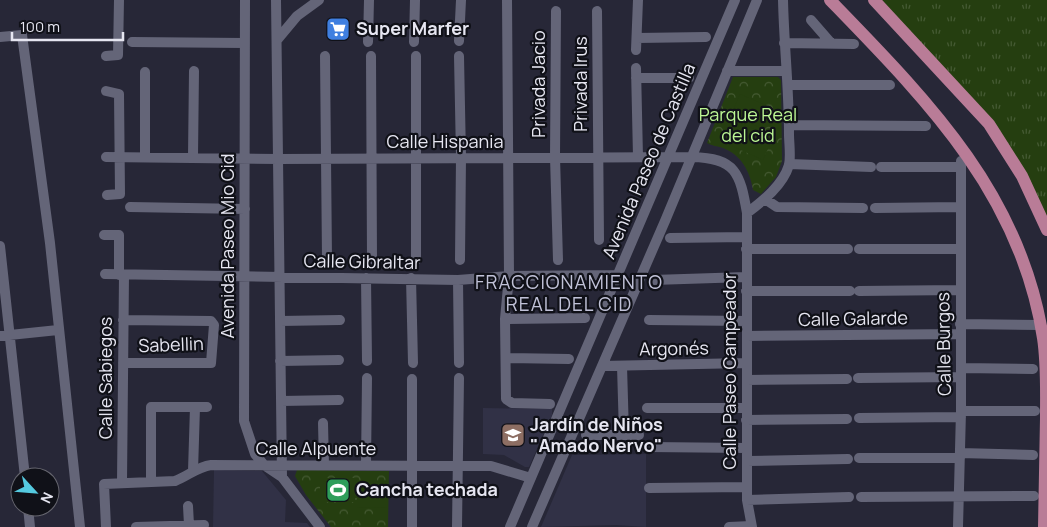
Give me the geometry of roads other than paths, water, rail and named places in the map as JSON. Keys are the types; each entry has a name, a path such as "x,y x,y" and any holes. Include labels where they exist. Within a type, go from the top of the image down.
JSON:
{"main road":[{"path":"830,0 942,120 971,158 1003,214 1028,277 1043,338 1046,379 1044,527"},
{"path":"874,0 989,124 1022,176 1047,230"}],"street":[{"path":"106,56 118,54 119,0"},
{"name":"Avenida Paseo Mio Cid","path":"244,0 244,421 252,446 264,465 282,477 320,527"},
{"path":"276,0 282,477"},
{"path":"277,40 297,16 319,0"},
{"path":"368,42 369,0"},
{"path":"414,42 415,0"},
{"path":"459,41 461,0"},
{"path":"507,0 509,276 505,319 508,401 550,404"},
{"path":"636,50 638,0"},
{"name":"Avenida Paseo de Castilla","path":"510,527 735,0"},
{"name":"Avenida Paseo de Castilla","path":"532,527 692,157 757,0"},
{"path":"747,213 765,199 780,181 789,164 788,86 783,0"},
{"name":"Privada Jacio","path":"556,11 555,158 558,260"},
{"name":"Privada Irus","path":"597,11 599,240"},
{"path":"811,20 831,43"},
{"path":"0,37 22,35 50,243 80,527"},
{"path":"637,38 706,37"},
{"path":"132,42 244,43"},
{"path":"784,43 854,44"},
{"path":"325,56 328,259"},
{"path":"370,56 372,259"},
{"path":"416,56 416,260"},
{"path":"459,56 461,157 460,260"},
{"path":"194,71 194,156"},
{"path":"727,71 786,71"},
{"path":"145,72 145,157"},
{"path":"638,157 636,73 689,78"},
{"path":"788,86 890,84"},
{"path":"106,91 119,94 118,156 120,195 107,194"},
{"path":"789,126 926,126"},
{"name":"Calle Hispania","path":"106,157 194,156 245,159 372,159 709,157 721,160 737,173 742,183 747,213"},
{"name":"Calle Burgos","path":"789,164 876,167 961,164 961,414 958,527"},
{"path":"765,199 777,207 863,208"},
{"path":"130,206 245,209"},
{"path":"875,208 960,207"},
{"name":"Calle Paseo Campeador","path":"747,213 747,500 751,527"},
{"name":"Calle Sabiegos","path":"104,235 119,235 123,320 122,482"},
{"path":"670,238 746,237"},
{"path":"0,246 5,336 23,467"},
{"path":"746,249 960,249"},
{"name":"Calle Gibraltar","path":"105,274 458,280 509,276 618,275"},
{"path":"653,280 746,277"},
{"path":"366,278 367,361"},
{"path":"411,278 413,364"},
{"path":"458,280 459,363"},
{"path":"746,291 960,290"},
{"path":"505,319 585,318"},
{"name":"Sabellin","path":"123,320 211,321 214,325 211,363 123,363"},
{"path":"280,321 340,320"},
{"path":"649,320 746,321"},
{"name":"Calle Galarde","path":"747,336 1040,325"},
{"path":"5,336 58,330"},
{"path":"506,358 569,360"},
{"path":"280,361 339,360"},
{"name":"Argonés","path":"602,366 746,363"},
{"path":"622,366 624,434"},
{"path":"746,380 852,378 1033,369"},
{"path":"366,465 367,378"},
{"path":"457,527 459,378"},
{"path":"412,379 412,527"},
{"path":"281,401 339,400"},
{"path":"151,482 151,407 207,407"},
{"path":"194,471 195,407"},
{"path":"647,408 746,408"},
{"path":"859,418 1035,411"},
{"path":"746,420 847,419"},
{"path":"323,423 324,465"},
{"path":"586,435 639,435"},
{"path":"648,448 747,448"},
{"path":"747,461 1033,454"},
{"name":"Calle Alpuente","path":"106,527 104,484 175,481 211,465 492,466 531,478"},
{"path":"649,488 747,487"},
{"path":"861,497 1034,496"},
{"path":"747,500 849,497"},
{"path":"188,506 189,525"},
{"path":"136,527 204,525"},
{"path":"729,527 751,527"}],"place":[{"name":"Super Marfer","path":"338,29"},
{"name":"Jardín de Niños \"Amado Nervo\"","path":"513,435"},
{"name":"Cancha techada","path":"338,490"}],"district":[{"name":"FRACCIONAMIENTO REAL DEL CID","path":"569,293"}],"park label":[{"name":"Parque Real del cid","path":"748,125"}]}
